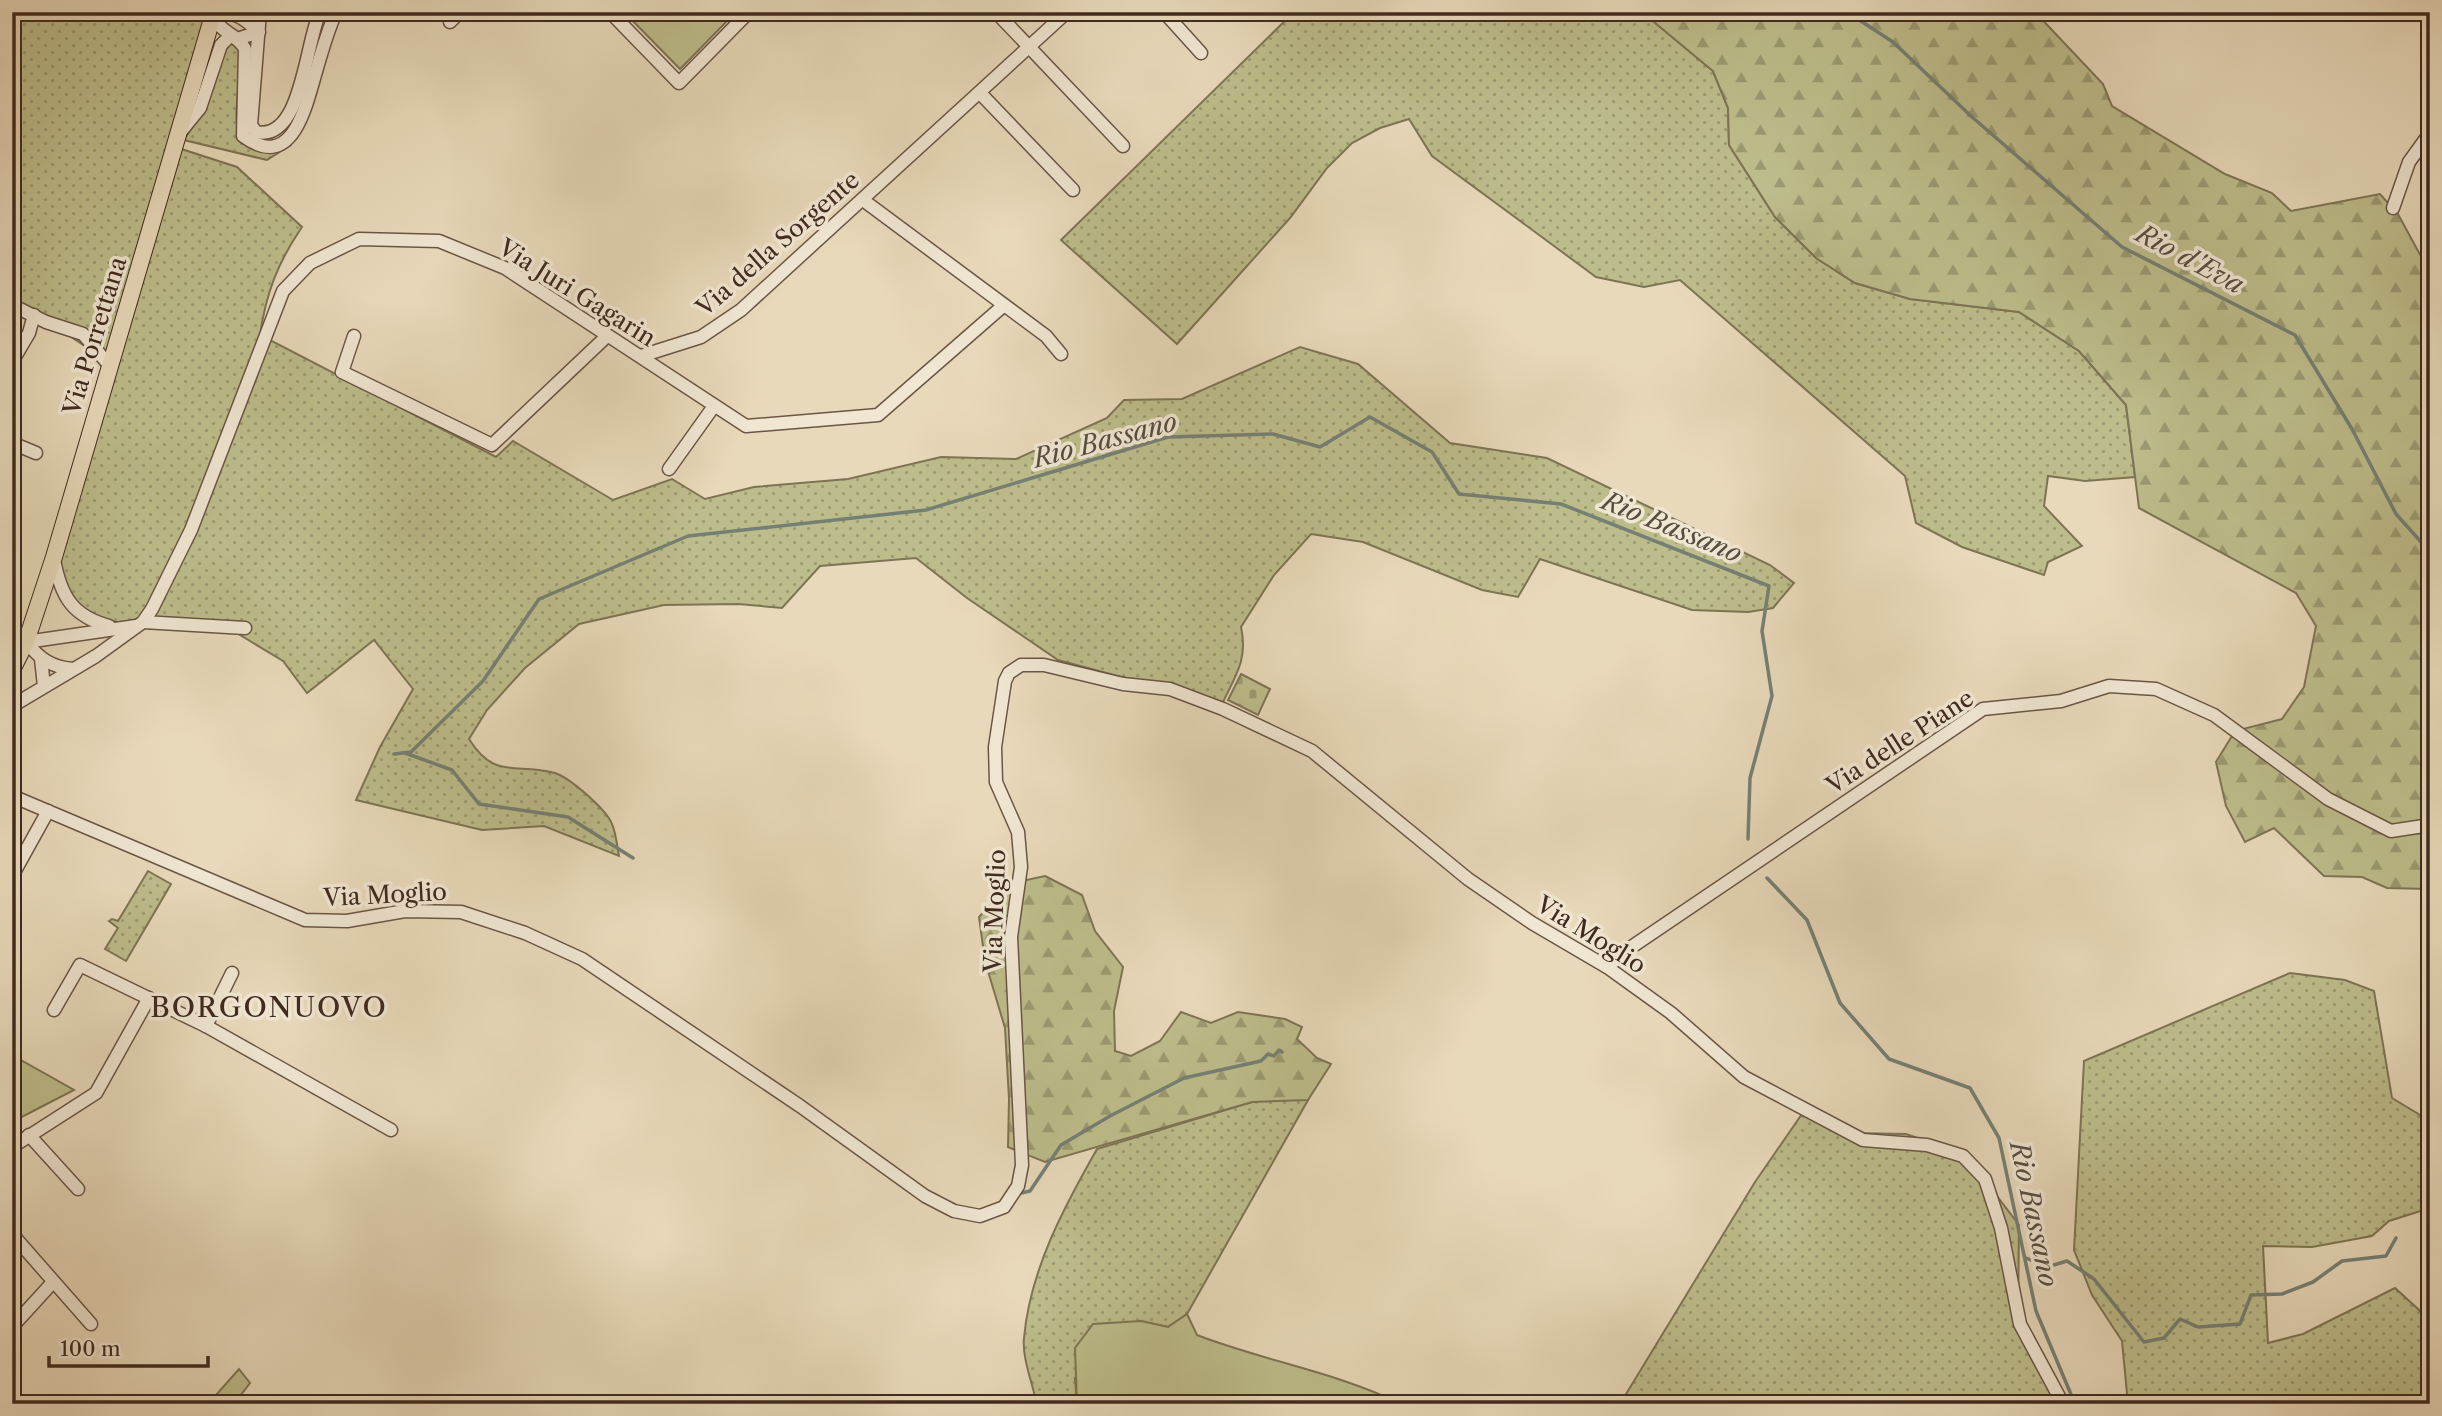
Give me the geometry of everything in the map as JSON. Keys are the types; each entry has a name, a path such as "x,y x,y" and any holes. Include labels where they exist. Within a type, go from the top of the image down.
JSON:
{"main road":[{"name":"Via Porrettana","path":"12,670 26,642 54,557 213,15"}],"street":[{"path":"260,12 251,125 256,132 264,134 283,125 294,106 320,12"},
{"path":"259,32 237,13 213,15 220,30 245,49 243,135 256,145 272,145 288,138 302,122 336,12"},
{"path":"450,22 460,12"},
{"path":"610,12 679,83 749,12"},
{"path":"996,12 1123,146"},
{"name":"Via della Sorgente","path":"641,356 701,337 741,310 1067,12"},
{"path":"1164,12 1201,53"},
{"path":"177,135 200,108 222,45 233,38 259,32"},
{"path":"980,93 1073,190"},
{"path":"2393,208 2409,162 2430,134"},
{"path":"863,200 1046,336 1061,354"},
{"name":"Via Juri Gagarin","path":"12,706 96,656 139,624 191,530 275,305 293,277 310,263 359,239 439,241 506,268 606,337 641,356 746,426 878,415 1003,306"},
{"path":"12,305 83,334 109,365"},
{"path":"12,362 29,333 34,316"},
{"path":"354,336 342,372 492,445 606,337"},
{"path":"669,469 713,406"},
{"path":"12,443 36,453"},
{"path":"54,557 60,588 72,608 98,623 116,627"},
{"path":"26,642 139,624 245,628"},
{"path":"26,642 41,659 73,669"},
{"path":"41,659 44,686"},
{"name":"Via Moglio","path":"12,796 305,920 347,921 405,911 461,912 525,933 582,959 741,1066 925,1196 954,1211 980,1216 1004,1208 1012,1198 1022,1165 1012,937 1020,867 1017,832 996,782 995,747 1001,691 1009,673 1021,666 1044,665 1123,684 1170,689 1223,709 1312,751 1468,879 1532,923 1607,967 1671,1013 1744,1077 1863,1140 1927,1145 1963,1156 1985,1179 2001,1228 2020,1324 2063,1404"},
{"name":"Via delle Piane","path":"1607,967 1674,918 1983,709 2061,701 2109,686 2156,690 2214,715 2328,799 2391,831 2430,825"},
{"path":"12,876 48,811"},
{"path":"54,1010 80,965 206,1026 391,1130"},
{"path":"206,1026 232,973"},
{"path":"12,1147 96,1093 149,998"},
{"path":"29,1135 78,1189"},
{"path":"12,1234 91,1324"},
{"path":"12,1327 53,1282"}],"green space":[{"path":"12,12 210,12 169,145 237,167 302,227 274,278 260,335 496,457 513,441 613,500 672,479 705,499 754,487 848,479 941,457 1016,459 1107,418 1124,400 1182,399 1300,347 1358,364 1450,443 1547,458 1770,565 1794,583 1773,608 1748,612 1692,610 1540,559 1518,597 1482,590 1363,542 1311,534 1274,575 1241,627 1242,658 1222,704 1058,660 967,598 916,558 820,566 782,608 738,604 664,605 579,624 525,668 487,710 469,739 479,752 498,765 555,773 569,781 595,803 612,824 619,856 544,826 482,830 356,800 380,747 413,689 374,640 307,693 283,661 235,632 123,624 84,613 52,567 109,362 12,298"},
{"path":"624,12 736,12 680,69"},
{"path":"1294,12 1642,12 1713,71 1728,108 1729,145 1775,217 1816,258 1855,283 1910,299 2019,312 2079,351 2126,405 2135,477 2085,481 2048,476 2044,506 2082,546 2048,562 2044,575 1962,547 1916,523 1905,476 1680,280 1644,287 1596,277 1432,156 1409,119 1380,128 1352,143 1327,168 1290,218 1177,344 1061,240"},
{"path":"1642,12 2035,12 2103,84 2112,106 2225,174 2272,193 2291,211 2380,194 2398,214 2430,273 2430,889 2387,888 2362,877 2324,876 2274,828 2245,842 2226,806 2216,762 2235,731 2282,719 2304,687 2316,626 2296,593 2139,508 2126,405 2079,351 2019,312 1910,299 1855,283 1816,258 1775,217 1729,145 1728,108 1713,71"},
{"path":"228,44 237,45 240,56 236,115 241,139 289,146 267,160 184,140 195,123"},
{"path":"1241,674 1270,689 1258,715 1228,700"},
{"path":"148,871 171,884 126,961 105,949 118,928 109,921 118,921"},
{"path":"1045,876 1082,895 1095,931 1123,967 1114,1011 1115,1051 1131,1056 1160,1041 1181,1012 1211,1023 1238,1012 1285,1019 1302,1027 1297,1039 1317,1058 1331,1064 1308,1100 1252,1102 1045,1162 1008,1147 1009,1099 1005,1028 985,961 979,917 1008,884"},
{"path":"2290,973 2345,980 2374,991 2392,1098 2430,1121 2430,1208 2389,1221 2372,1236 2312,1247 2263,1246 2268,1343 2303,1334 2395,1288 2430,1320 2430,1404 2128,1404 2122,1341 2092,1295 2074,1250 2084,1061"},
{"path":"12,1055 74,1090 12,1122"},
{"path":"1288,1098 1308,1100 1187,1314 1168,1327 1141,1321 1075,1378 1077,1404 1040,1404 1035,1397 1024,1352 1033,1288 1050,1240 1097,1149 1252,1102"},
{"path":"1804,1111 1851,1133 1906,1134 1960,1152 1987,1183 2019,1225 2018,1321 2058,1404 1620,1404 1755,1182"},
{"path":"1187,1314 1197,1335 1351,1383 1401,1404 1077,1404 1075,1348 1093,1324 1141,1321 1168,1327"},
{"path":"239,1369 250,1383 234,1404 208,1404"}],"waterway":[{"name":"Rio d'Eva","path":"1847,12 1893,42 1972,117 2122,247 2295,335 2352,429 2396,514 2430,552"},
{"name":"Rio Bassano","path":"394,754 411,752 483,681 539,599 688,536 926,510 1168,437 1273,434 1320,447 1370,417 1432,452 1459,494 1561,504 1769,586 1762,631 1772,696 1750,778 1748,839"},
{"path":"405,753 452,770 479,804 568,817 633,858"},
{"name":"Rio Bassano","path":"1767,878 1807,920 1840,1003 1889,1059 1970,1088 1999,1138 2036,1311 2075,1404"},
{"path":"1017,1194 1030,1191 1061,1145 1110,1116 1184,1078 1261,1061 1268,1054 1274,1056 1279,1050 1282,1052"},
{"path":"2026,1258 2047,1267 2067,1261 2094,1279 2144,1342 2164,1338 2180,1319 2198,1327 2240,1324 2251,1295 2282,1294 2313,1282 2342,1261 2386,1256 2396,1238"}],"district":[{"name":"BORGONUOVO","path":"269,1007"}]}
